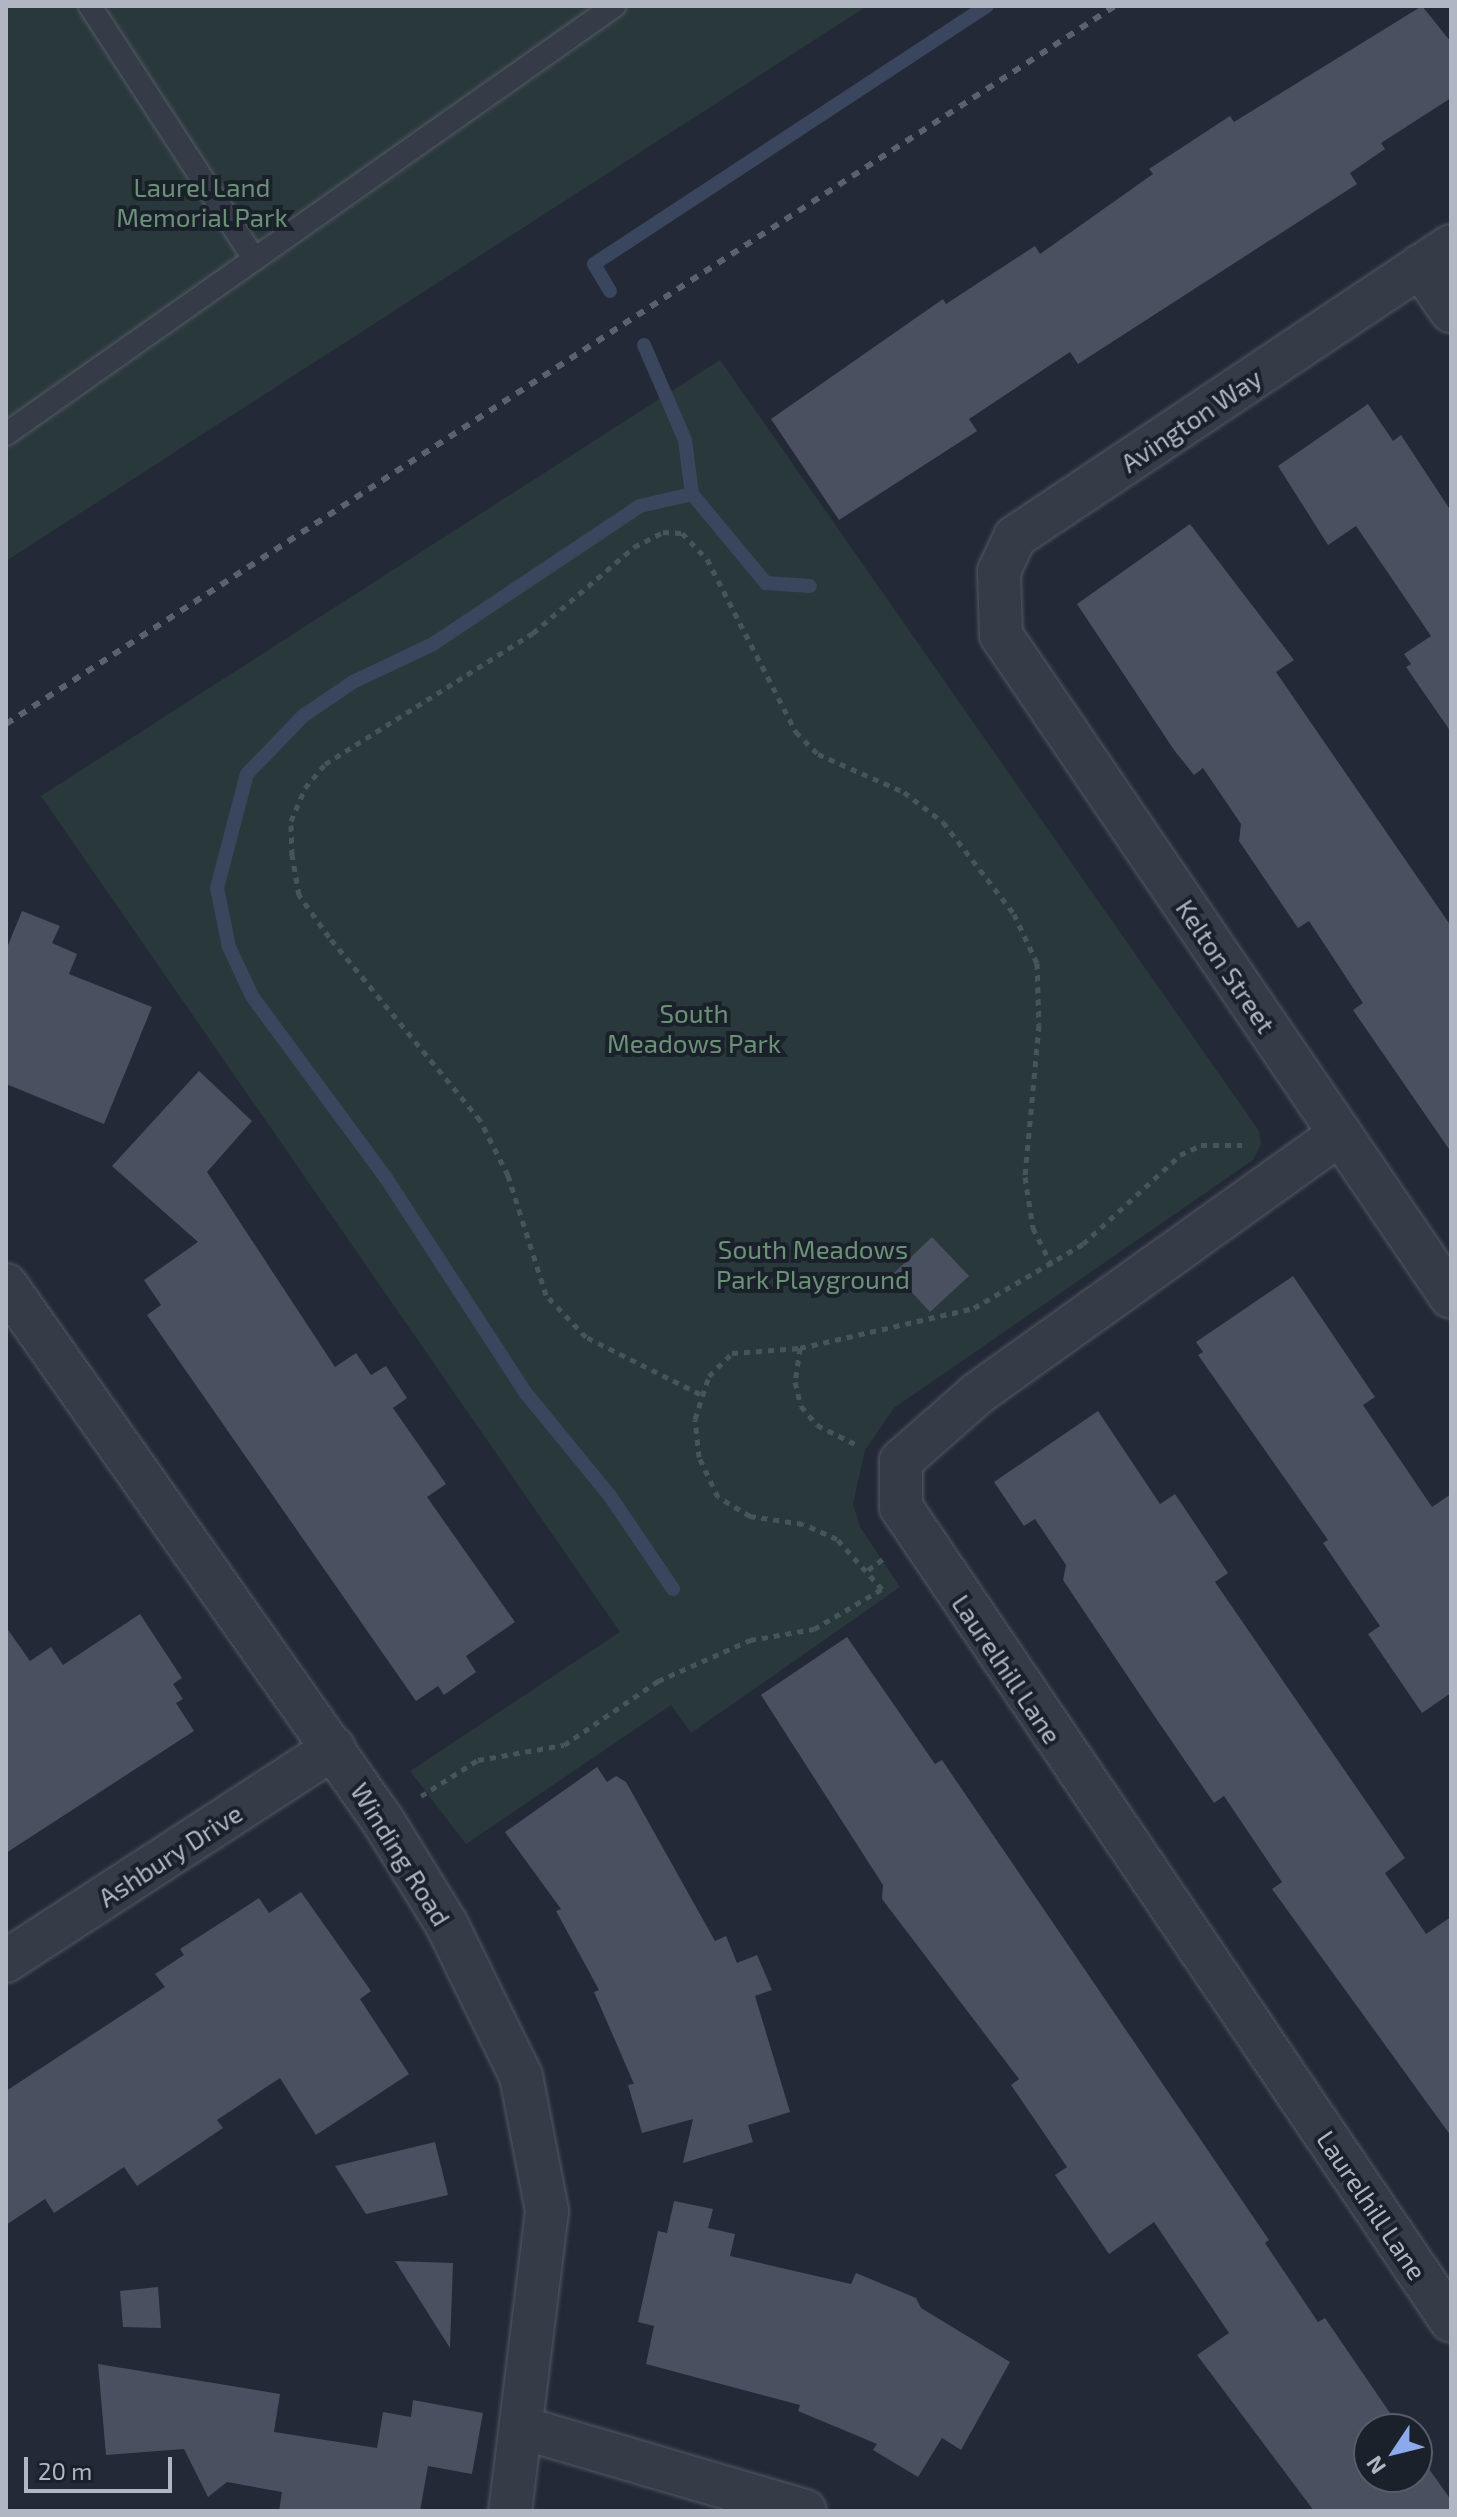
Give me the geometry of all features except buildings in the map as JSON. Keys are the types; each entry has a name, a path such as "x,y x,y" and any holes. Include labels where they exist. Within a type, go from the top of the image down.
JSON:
{"street":[{"path":"1436,256 1451,311"},
{"name":"Avington Way","path":"1001,635 999,571 1015,537 1436,256"},
{"name":"Kelton Street","path":"1001,635 1451,1297"},
{"path":"901,1461 976,1395 1340,1134"},
{"name":"Winding Road","path":"6,1285 383,1821 447,1925 521,2076 547,2211 523,2428 510,2511"},
{"name":"Laurelhill Lane","path":"901,1461 901,1507 921,1543 1451,2321"},
{"name":"Ashbury Drive","path":"6,1961 334,1748"},
{"path":"523,2428 805,2511"}],"lane":[{"path":"90,6 254,259"},
{"path":"6,434 614,6"}],"path":[{"path":"700,1394 586,1337 546,1295 508,1175 480,1120 321,927 299,895 292,855 291,821 305,788 325,764 533,633 634,547 663,532 682,533 715,572 796,732 818,754 904,792 943,822 1014,914 1037,963 1039,1025 1025,1177 1033,1228 1052,1266"},
{"path":"383,1821 478,1760 564,1745 658,1681 750,1640 814,1629 882,1589 837,1539 803,1524 750,1516 718,1497 699,1457 700,1394 732,1353 800,1348 974,1308 1052,1266 1180,1155 1201,1145 1261,1145 1284,1174"},
{"path":"800,1348 795,1382 801,1406 817,1425 901,1461"}],"green space":[{"name":"Laurel Land Memorial Park","path":"6,6 867,6 6,561"},
{"name":"South Meadows Park","path":"720,360 1259,1131 1261,1145 1253,1160 894,1408 865,1450 853,1504 860,1527 900,1587 691,1733 671,1705 466,1844 410,1771 620,1632 41,796"}],"waterway":[{"path":"610,291 594,264 987,6"},
{"path":"644,345 685,440 692,494 766,583 810,586"},
{"path":"673,1589 610,1496 525,1392 386,1178 252,996 229,947 217,888 247,774 303,716 353,682 433,644 640,506 692,494"}],"railway":[{"path":"6,724 1115,6"}],"park label":[{"name":"South Meadows Park Playground","path":"813,1264"}]}
